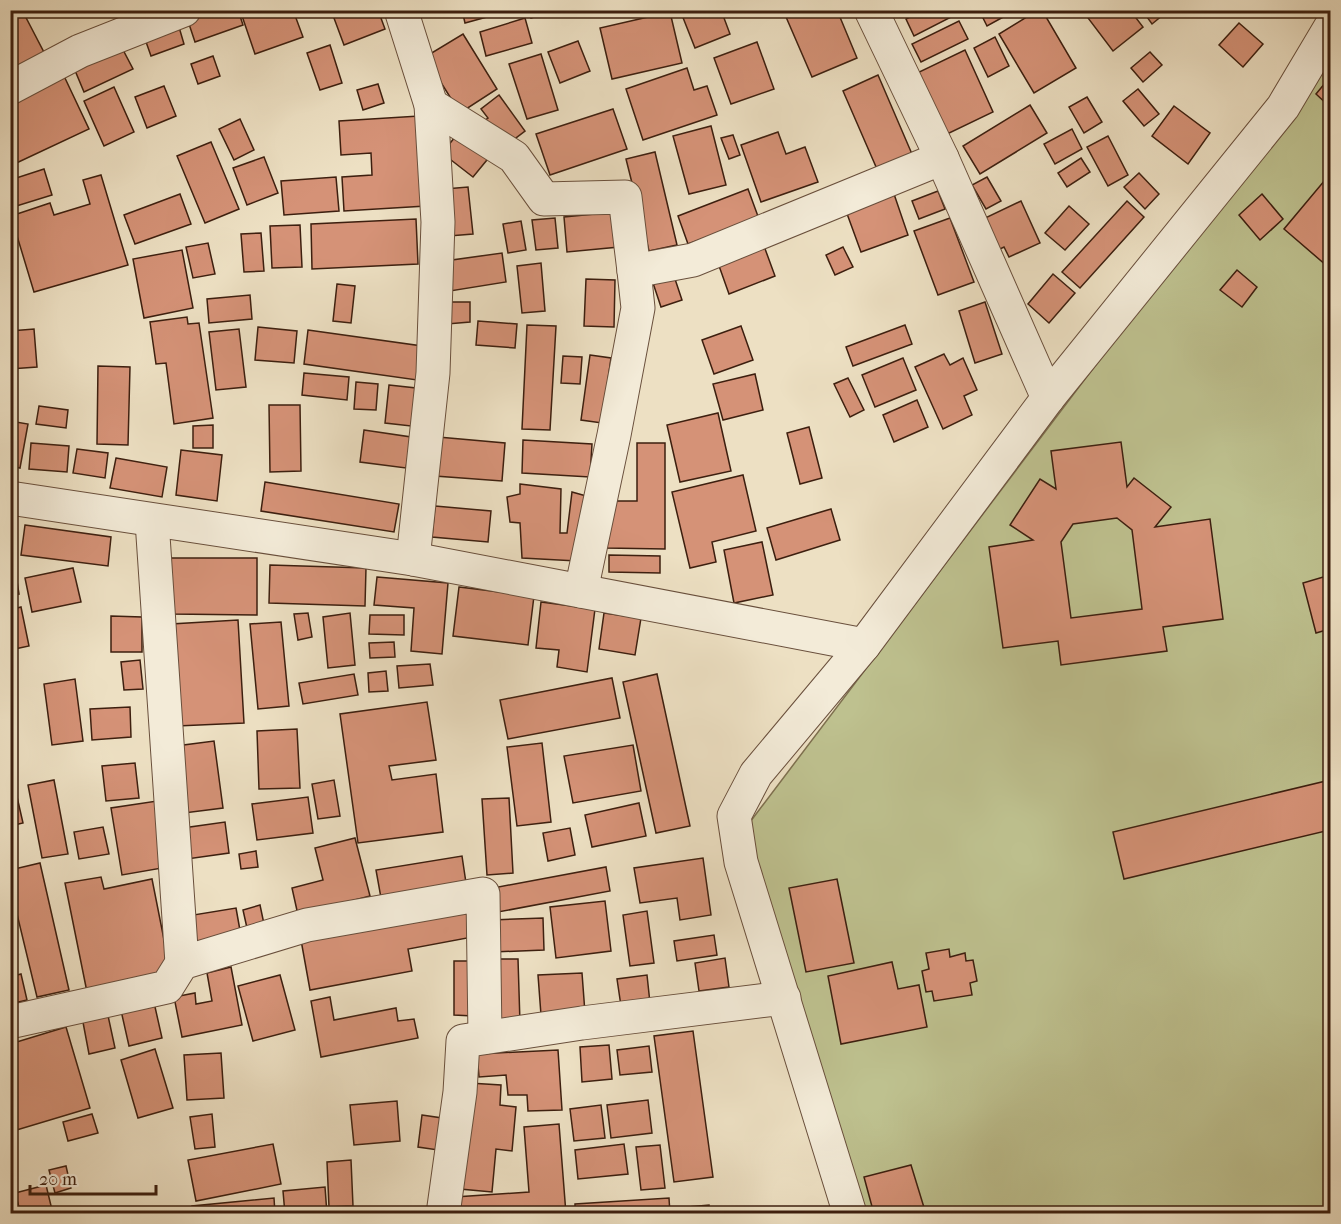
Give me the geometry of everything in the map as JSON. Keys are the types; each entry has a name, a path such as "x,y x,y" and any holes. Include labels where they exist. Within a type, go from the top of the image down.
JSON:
{"street":[{"path":"10,88 80,51 184,10"},
{"path":"401,10 431,105 438,222 434,362 413,559"},
{"path":"871,10 942,158 1048,398"},
{"path":"850,1214 741,862 734,816 756,774 864,645 1048,398 1283,107 1330,27 1313,10"},
{"path":"431,105 514,157 544,199 625,197 638,308 581,591"},
{"path":"634,271 693,260 942,158"},
{"path":"10,498 413,559 864,645"},
{"path":"10,1022 168,987 182,963 152,521"},
{"path":"182,963 307,926 483,894 485,1037"},
{"path":"443,1214 460,1092 463,1041 582,1023 784,998"}],"green space":[{"path":"1330,59 1330,1213 861,1213 747,826"}],"building":[{"path":"22,10 48,60 10,80 10,13"},
{"path":"218,10 238,10 243,25 195,42 188,21"},
{"path":"240,10 293,10 303,37 255,54"},
{"path":"331,10 378,10 385,29 344,45"},
{"path":"462,10 497,10 498,14 465,23"},
{"path":"528,10 553,10 553,11 531,18"},
{"path":"680,10 721,10 730,34 695,48"},
{"path":"783,10 837,10 857,58 812,77"},
{"path":"924,10 960,10 961,12 914,36 906,19"},
{"path":"979,10 1016,10 987,26"},
{"path":"1038,10 1042,10 1076,68 1034,93 999,34"},
{"path":"1098,10 1130,10 1143,27 1113,51 1088,18"},
{"path":"1142,10 1169,10 1152,24"},
{"path":"670,12 682,63 612,79 600,28"},
{"path":"525,18 532,43 486,56 480,32"},
{"path":"959,21 968,39 921,62 912,44"},
{"path":"1239,23 1263,44 1243,67 1219,45"},
{"path":"179,27 184,44 151,56 145,39"},
{"path":"463,34 497,89 460,113 425,57"},
{"path":"995,37 1009,66 988,77 974,48"},
{"path":"578,41 590,71 560,83 548,52"},
{"path":"757,42 774,89 731,104 714,58"},
{"path":"330,45 342,83 320,90 307,53"},
{"path":"121,46 133,69 84,92 74,68"},
{"path":"965,50 993,112 943,136 915,74"},
{"path":"1150,52 1162,65 1143,82 1131,68"},
{"path":"541,54 558,110 527,119 509,64"},
{"path":"213,56 220,76 198,84 191,64"},
{"path":"687,68 694,90 707,86 717,115 643,140 626,89"},
{"path":"878,75 915,161 880,176 843,91"},
{"path":"64,76 89,129 10,166 10,101"},
{"path":"1330,77 1330,107 1316,94"},
{"path":"378,84 384,103 363,110 357,90"},
{"path":"164,86 176,116 147,128 135,97"},
{"path":"114,87 134,132 104,146 84,101"},
{"path":"1138,89 1159,114 1144,126 1123,101"},
{"path":"499,95 525,131 508,144 481,123 488,118 481,109"},
{"path":"1087,97 1102,122 1084,133 1069,107"},
{"path":"1030,105 1047,133 980,174 963,146"},
{"path":"1174,106 1210,133 1188,164 1152,136"},
{"path":"613,109 627,149 550,175 536,134"},
{"path":"419,116 426,206 344,211 342,177 372,175 371,153 341,155 339,121"},
{"path":"240,119 254,150 234,160 219,129"},
{"path":"711,126 726,185 689,194 673,136"},
{"path":"1072,129 1082,149 1055,164 1044,144"},
{"path":"460,131 491,155 473,177 442,153"},
{"path":"778,132 786,154 805,147 818,182 761,202 741,145"},
{"path":"733,135 740,155 729,159 721,138"},
{"path":"1108,136 1128,175 1108,186 1087,147"},
{"path":"211,142 239,209 205,223 177,156"},
{"path":"655,152 677,245 649,251 626,159"},
{"path":"264,157 278,193 247,205 233,168"},
{"path":"1081,158 1090,172 1067,187 1058,173"},
{"path":"44,169 52,195 10,208 10,180"},
{"path":"1139,173 1159,194 1145,209 1124,187"},
{"path":"1330,174 1330,263 1327,266 1284,229"},
{"path":"101,175 128,265 34,292 11,216 50,203 54,215 90,204 83,180"},
{"path":"336,177 339,211 284,215 281,181"},
{"path":"987,177 1001,201 986,209 972,185"},
{"path":"468,187 473,234 449,236 445,189"},
{"path":"748,189 759,219 688,244 678,216"},
{"path":"938,191 945,209 919,219 912,201"},
{"path":"180,194 191,224 135,244 124,215"},
{"path":"894,194 908,235 861,252 846,211"},
{"path":"1262,194 1283,219 1260,240 1239,215"},
{"path":"1021,201 1040,243 1009,257 1004,247 998,250 983,219"},
{"path":"1127,201 1144,217 1080,288 1062,272"},
{"path":"1069,206 1089,224 1065,250 1045,233"},
{"path":"615,212 619,247 567,252 564,217"},
{"path":"555,218 558,248 536,250 532,220"},
{"path":"950,218 974,282 938,295 914,231"},
{"path":"416,219 418,264 312,269 311,224"},
{"path":"521,221 526,250 508,253 503,224"},
{"path":"300,225 302,267 272,268 270,226"},
{"path":"261,233 264,271 244,272 241,234"},
{"path":"208,243 215,274 193,278 186,247"},
{"path":"764,246 775,276 729,294 718,263"},
{"path":"843,247 853,267 835,275 826,255"},
{"path":"182,250 193,308 144,318 133,259"},
{"path":"502,253 506,282 450,291 445,261"},
{"path":"541,263 545,311 522,313 517,266"},
{"path":"1237,270 1257,287 1242,307 1220,290"},
{"path":"1053,274 1075,293 1049,323 1028,304"},
{"path":"674,276 682,300 661,307 653,283"},
{"path":"586,279 615,280 614,327 584,326"},
{"path":"337,284 355,286 351,323 333,321"},
{"path":"250,295 252,319 209,323 207,299"},
{"path":"446,302 470,302 470,322 447,324"},
{"path":"985,302 1002,354 975,363 959,311"},
{"path":"187,317 188,324 199,323 213,418 174,424 166,363 156,364 150,322"},
{"path":"478,321 517,324 515,348 476,345"},
{"path":"527,325 556,326 550,430 522,429"},
{"path":"905,325 912,344 853,366 846,347"},
{"path":"741,326 753,360 714,374 702,340"},
{"path":"258,327 297,331 294,363 255,360"},
{"path":"34,329 37,367 10,369 10,331"},
{"path":"239,329 246,387 216,390 209,332"},
{"path":"308,330 422,346 417,380 304,364"},
{"path":"944,354 950,365 963,358 977,390 964,396 972,415 943,429 915,367"},
{"path":"590,355 611,358 602,423 581,420"},
{"path":"563,356 582,357 580,384 561,383"},
{"path":"903,358 916,390 875,407 862,375"},
{"path":"98,366 130,367 128,445 97,444"},
{"path":"304,373 349,377 347,400 302,395"},
{"path":"755,374 763,410 723,420 713,384"},
{"path":"848,378 864,410 850,417 834,384"},
{"path":"356,382 378,384 376,410 354,409"},
{"path":"389,385 416,388 411,426 385,423"},
{"path":"917,400 928,427 894,442 883,415"},
{"path":"269,405 300,405 301,471 270,472"},
{"path":"39,406 68,410 66,428 36,424"},
{"path":"718,413 731,471 680,482 667,425"},
{"path":"10,421 28,424 20,468 10,466"},
{"path":"213,425 213,448 193,448 193,426"},
{"path":"809,427 822,478 800,484 787,433"},
{"path":"364,430 411,437 406,468 360,462"},
{"path":"438,437 505,443 502,481 435,476"},
{"path":"523,440 592,444 590,477 522,473"},
{"path":"1121,442 1127,487 1134,478 1171,507 1155,527 1210,519 1223,619 1163,627 1167,651 1061,665 1058,641 1003,648 989,547 1033,540 1010,525 1040,479 1056,489 1051,451","holes":["1117,518 1132,530 1142,609 1071,618 1061,542 1073,524"]},
{"path":"31,443 69,446 67,472 29,469"},
{"path":"637,443 665,443 665,549 606,548 606,501 637,501"},
{"path":"77,449 108,453 105,478 73,473"},
{"path":"181,450 222,455 217,501 176,495"},
{"path":"116,458 167,467 162,497 110,488"},
{"path":"743,475 756,531 712,542 716,562 690,568 672,492"},
{"path":"265,482 399,504 394,532 261,511"},
{"path":"520,484 561,489 560,533 567,533 572,492 597,499 577,561 522,558 520,523 510,522 507,497 520,494"},
{"path":"435,506 491,511 488,542 432,537"},
{"path":"831,509 840,540 776,560 767,528"},
{"path":"25,525 111,537 108,566 21,555"},
{"path":"10,535 19,594 10,595"},
{"path":"762,542 773,595 734,603 724,550"},
{"path":"609,555 660,556 660,573 609,572"},
{"path":"171,558 257,558 257,615 171,614"},
{"path":"270,565 366,568 365,606 269,603"},
{"path":"73,568 81,602 32,612 25,578"},
{"path":"1330,575 1330,629 1316,633 1303,583"},
{"path":"377,577 448,583 442,654 411,651 414,608 374,605"},
{"path":"459,587 534,596 528,645 453,636"},
{"path":"541,602 595,609 587,672 557,667 559,650 536,648"},
{"path":"21,607 29,646 10,650 10,610"},
{"path":"308,613 312,637 298,640 294,614"},
{"path":"350,613 355,665 328,668 323,617"},
{"path":"604,613 641,618 635,655 599,649"},
{"path":"370,615 404,615 404,635 369,634"},
{"path":"111,616 142,617 142,652 111,652"},
{"path":"238,620 244,723 177,726 171,624"},
{"path":"281,622 289,706 258,709 250,624"},
{"path":"394,642 395,657 370,658 369,643"},
{"path":"140,660 143,689 124,690 121,662"},
{"path":"430,664 433,685 399,688 397,666"},
{"path":"386,671 388,691 369,692 368,673"},
{"path":"354,674 358,695 303,704 299,683"},
{"path":"657,674 690,826 656,833 623,682"},
{"path":"612,678 620,718 508,739 500,700"},
{"path":"75,679 83,741 52,745 44,684"},
{"path":"427,702 436,760 389,766 392,780 436,774 443,832 358,843 340,714"},
{"path":"130,707 131,737 92,740 90,709"},
{"path":"297,729 300,788 259,789 257,731"},
{"path":"214,741 223,808 184,813 176,746"},
{"path":"542,743 551,822 517,826 507,747"},
{"path":"633,745 641,791 573,803 564,756"},
{"path":"135,763 139,798 106,801 102,766"},
{"path":"54,780 68,854 42,858 28,785"},
{"path":"334,780 340,816 318,819 312,784"},
{"path":"1330,780 1330,830 1124,879 1113,832"},
{"path":"15,788 23,823 10,826 10,789"},
{"path":"308,797 313,833 257,840 252,804"},
{"path":"509,798 513,873 487,875 482,799"},
{"path":"157,801 168,867 122,875 111,808"},
{"path":"639,803 646,836 592,847 585,815"},
{"path":"225,822 229,853 187,859 183,828"},
{"path":"103,827 109,854 79,859 74,832"},
{"path":"570,828 575,855 548,861 543,833"},
{"path":"355,838 370,896 298,915 292,888 323,880 315,848"},
{"path":"256,851 258,867 241,869 239,854"},
{"path":"462,856 466,883 381,898 376,870"},
{"path":"703,858 711,915 680,920 677,898 640,903 634,868"},
{"path":"40,863 69,990 37,997 10,885 10,870"},
{"path":"606,867 610,891 498,912 493,888"},
{"path":"101,877 104,889 152,879 171,975 87,992 65,883"},
{"path":"837,879 854,963 806,972 789,888"},
{"path":"605,901 611,951 556,958 550,907"},
{"path":"260,905 264,924 247,928 243,910"},
{"path":"472,907 478,936 408,949 412,971 310,990 301,940"},
{"path":"236,908 241,936 192,945 187,916"},
{"path":"647,911 654,963 630,966 623,915"},
{"path":"543,918 544,950 493,952 492,920"},
{"path":"714,935 717,955 677,961 674,941"},
{"path":"949,949 950,957 965,953 966,961 973,960 977,981 970,983 972,995 934,1001 932,991 926,992 922,971 929,969 926,953"},
{"path":"725,958 729,987 699,991 695,963"},
{"path":"491,959 518,959 520,1023 493,1023"},
{"path":"454,961 474,961 473,1016 454,1015"},
{"path":"892,962 898,989 919,985 927,1027 841,1044 828,976"},
{"path":"231,967 242,1025 182,1037 174,997 195,993 196,1004 212,1001 207,973"},
{"path":"582,973 585,1013 541,1015 538,975"},
{"path":"21,974 27,1000 10,1004 10,977"},
{"path":"280,975 295,1030 253,1041 238,986"},
{"path":"647,975 650,1003 621,1006 617,979"},
{"path":"330,997 334,1020 396,1008 398,1021 414,1019 418,1038 321,1057 311,1001"},
{"path":"153,998 162,1038 129,1046 120,1006"},
{"path":"107,1011 115,1048 89,1054 82,1017"},
{"path":"66,1027 90,1108 10,1132 10,1044"},
{"path":"693,1031 713,1177 674,1182 654,1036"},
{"path":"609,1045 612,1079 582,1082 580,1047"},
{"path":"649,1046 652,1072 620,1075 617,1050"},
{"path":"155,1049 173,1108 138,1118 121,1060"},
{"path":"558,1050 562,1110 528,1111 527,1095 508,1095 506,1075 479,1077 477,1054"},
{"path":"221,1053 224,1098 187,1100 184,1055"},
{"path":"469,1083 501,1085 500,1105 516,1107 512,1151 496,1149 492,1192 460,1189"},
{"path":"648,1100 652,1133 611,1138 607,1105"},
{"path":"397,1101 400,1141 354,1145 350,1105"},
{"path":"601,1105 605,1138 574,1141 570,1109"},
{"path":"92,1114 98,1133 68,1141 63,1122"},
{"path":"212,1114 215,1147 195,1149 190,1117"},
{"path":"422,1115 442,1118 438,1150 418,1147"},
{"path":"559,1124 566,1214 456,1214 455,1197 529,1192 524,1127"},
{"path":"273,1144 281,1184 196,1201 188,1160"},
{"path":"624,1144 628,1174 578,1179 575,1150"},
{"path":"660,1145 665,1188 641,1190 636,1147"},
{"path":"351,1160 353,1206 329,1207 327,1162"},
{"path":"911,1165 926,1214 874,1214 864,1177"},
{"path":"66,1166 71,1188 55,1193 49,1170"},
{"path":"46,1185 53,1214 21,1214 15,1193"},
{"path":"325,1187 327,1214 285,1214 283,1191"},
{"path":"274,1198 275,1214 193,1214 192,1206"},
{"path":"669,1198 670,1214 575,1214 575,1204"},
{"path":"709,1205 710,1214 678,1214 677,1208"}]}
